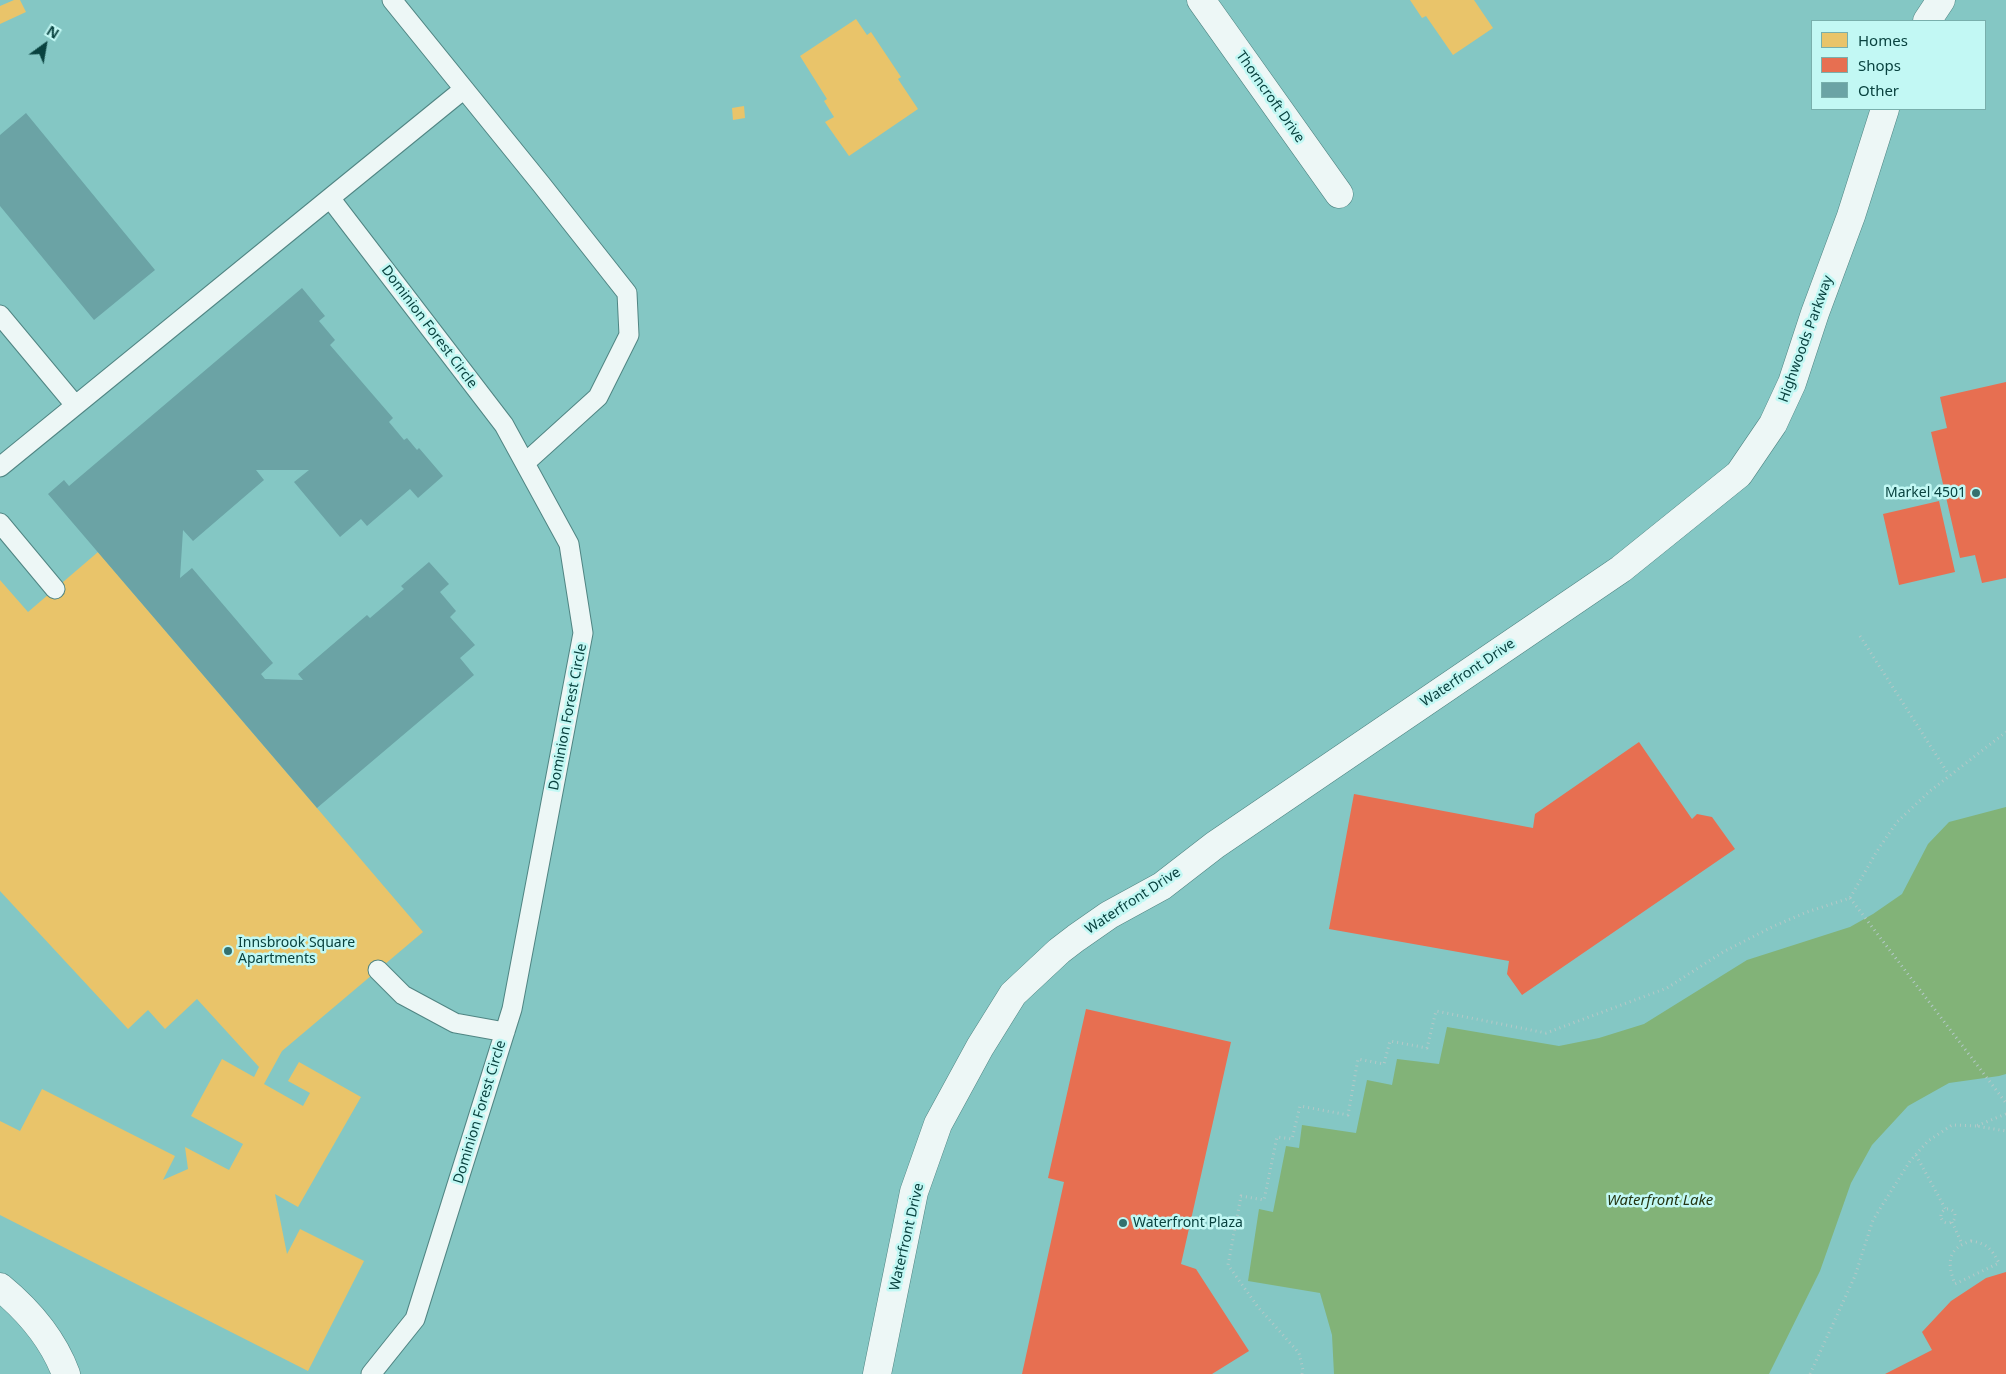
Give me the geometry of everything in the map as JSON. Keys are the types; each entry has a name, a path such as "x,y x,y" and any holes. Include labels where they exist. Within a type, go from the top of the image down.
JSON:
{"street":[{"name":"Thorncroft Drive","path":"1201,0 1339,194"},
{"path":"1928,20 1942,0"},
{"name":"Highwoods Parkway","path":"1621,569 1739,474 1774,424 1792,383 1815,313 1851,216 1885,110"},
{"name":"Waterfront Drive","path":"877,1374 914,1192 938,1124 980,1047 1014,994 1059,951 1109,915 1162,886 1215,845 1621,569"},
{"path":"0,1288 22,1305 40,1327 66,1374"}],"lane":[{"path":"392,0 627,293 629,335 598,397 525,463"},
{"path":"0,467 464,89"},
{"name":"Dominion Forest Circle","path":"330,198 504,425 569,544 583,633 512,1009 415,1319 371,1374"},
{"path":"0,315 75,405"},
{"path":"0,523 55,589"},
{"path":"378,970 403,995 455,1024 504,1032"}],"path":[{"path":"1860,636 1949,775"},
{"path":"1302,1374 1303,1370 1299,1353 1258,1307 1228,1264 1241,1196 1264,1200 1277,1137 1292,1139 1300,1106 1348,1115 1358,1059 1384,1064 1390,1041 1427,1048 1436,1011 1546,1033 1667,988 1723,952 1774,926 1807,912 1850,898 1896,822 1949,775 2006,732"},
{"path":"1850,898 2006,1103"},
{"path":"1976,1126 2006,1114"},
{"path":"1810,1374 1854,1276 1873,1220 1916,1155 1928,1141 1952,1125 1976,1126 2006,1131"},
{"path":"1916,1155 1946,1210"},
{"path":"1946,1210 1951,1210 1955,1214 1952,1222"},
{"path":"1946,1210 1942,1215 1942,1220 1947,1223 1952,1222"},
{"path":"1952,1222 1962,1244"},
{"path":"1971,1241 1981,1242 1989,1246 1999,1263 1955,1284 1949,1265 1950,1257 1962,1244 1971,1241"}],"water":[{"name":"Waterfront Lake","path":"2006,807 2006,1074 1949,1083 1908,1106 1872,1145 1851,1183 1820,1271 1769,1374 1334,1374 1332,1335 1320,1293 1248,1281 1259,1209 1273,1212 1286,1146 1299,1148 1302,1125 1356,1133 1367,1080 1392,1085 1397,1059 1439,1064 1447,1027 1559,1046 1599,1038 1644,1024 1747,960 1850,927 1873,914 1902,894 1928,844 1949,822"}],"building: Homes":[{"path":"14,0 20,0 26,12 0,24 0,6"},
{"path":"1410,0 1474,0 1493,28 1453,55 1426,16 1422,18"},
{"path":"856,19 867,35 871,32 901,77 898,79 918,109 849,156 825,122 834,117 824,101 827,99 800,56"},
{"path":"744,106 745,118 733,120 732,108"},
{"name":"Innsbrook Square Apartments","path":"98,552 423,932 282,1051 264,1084 303,1106 310,1093 288,1081 299,1062 361,1097 298,1207 275,1194 287,1254 300,1229 364,1261 308,1371 0,1215 0,1121 20,1131 42,1089 175,1156 163,1180 188,1169 185,1147 229,1170 243,1144 191,1116 222,1059 254,1077 259,1067 197,999 165,1029 148,1010 128,1029 0,891 0,580 28,612"}],"building: Shops":[{"name":"Markel 4501","path":"2006,382 2006,578 1982,583 1975,555 1960,558 1931,432 1947,428 1940,397"},
{"path":"1939,501 1955,572 1899,585 1883,514"},
{"path":"1639,742 1692,819 1697,814 1712,817 1735,849 1522,995 1507,974 1509,961 1329,929 1354,794 1533,828 1535,814"},
{"name":"Waterfront Plaza","path":"1086,1009 1231,1042 1181,1264 1196,1269 1249,1351 1212,1374 1022,1374 1064,1182 1048,1178"},
{"path":"2006,1272 2006,1374 1885,1374 1932,1350 1922,1332 1951,1301 1986,1278"}],"building: Other":[{"path":"26,113 155,270 94,320 0,206 0,135"},
{"path":"302,288 325,316 319,321 335,340 330,345 393,418 389,422 404,440 407,438 417,450 419,448 443,476 418,498 410,489 367,526 361,519 340,537 294,482 309,470 256,470 264,480 193,541 183,530 180,578 192,568 273,663 261,674 265,679 303,680 298,674 367,615 370,618 404,589 401,586 429,562 449,584 440,592 456,611 450,617 475,645 460,658 474,675 317,808 48,494 64,480 69,486"}],"place":[{"name":"Markel 4501","path":"1976,493"},
{"name":"Innsbrook Square Apartments","path":"228,951"},
{"name":"Waterfront Plaza","path":"1123,1223"}]}
